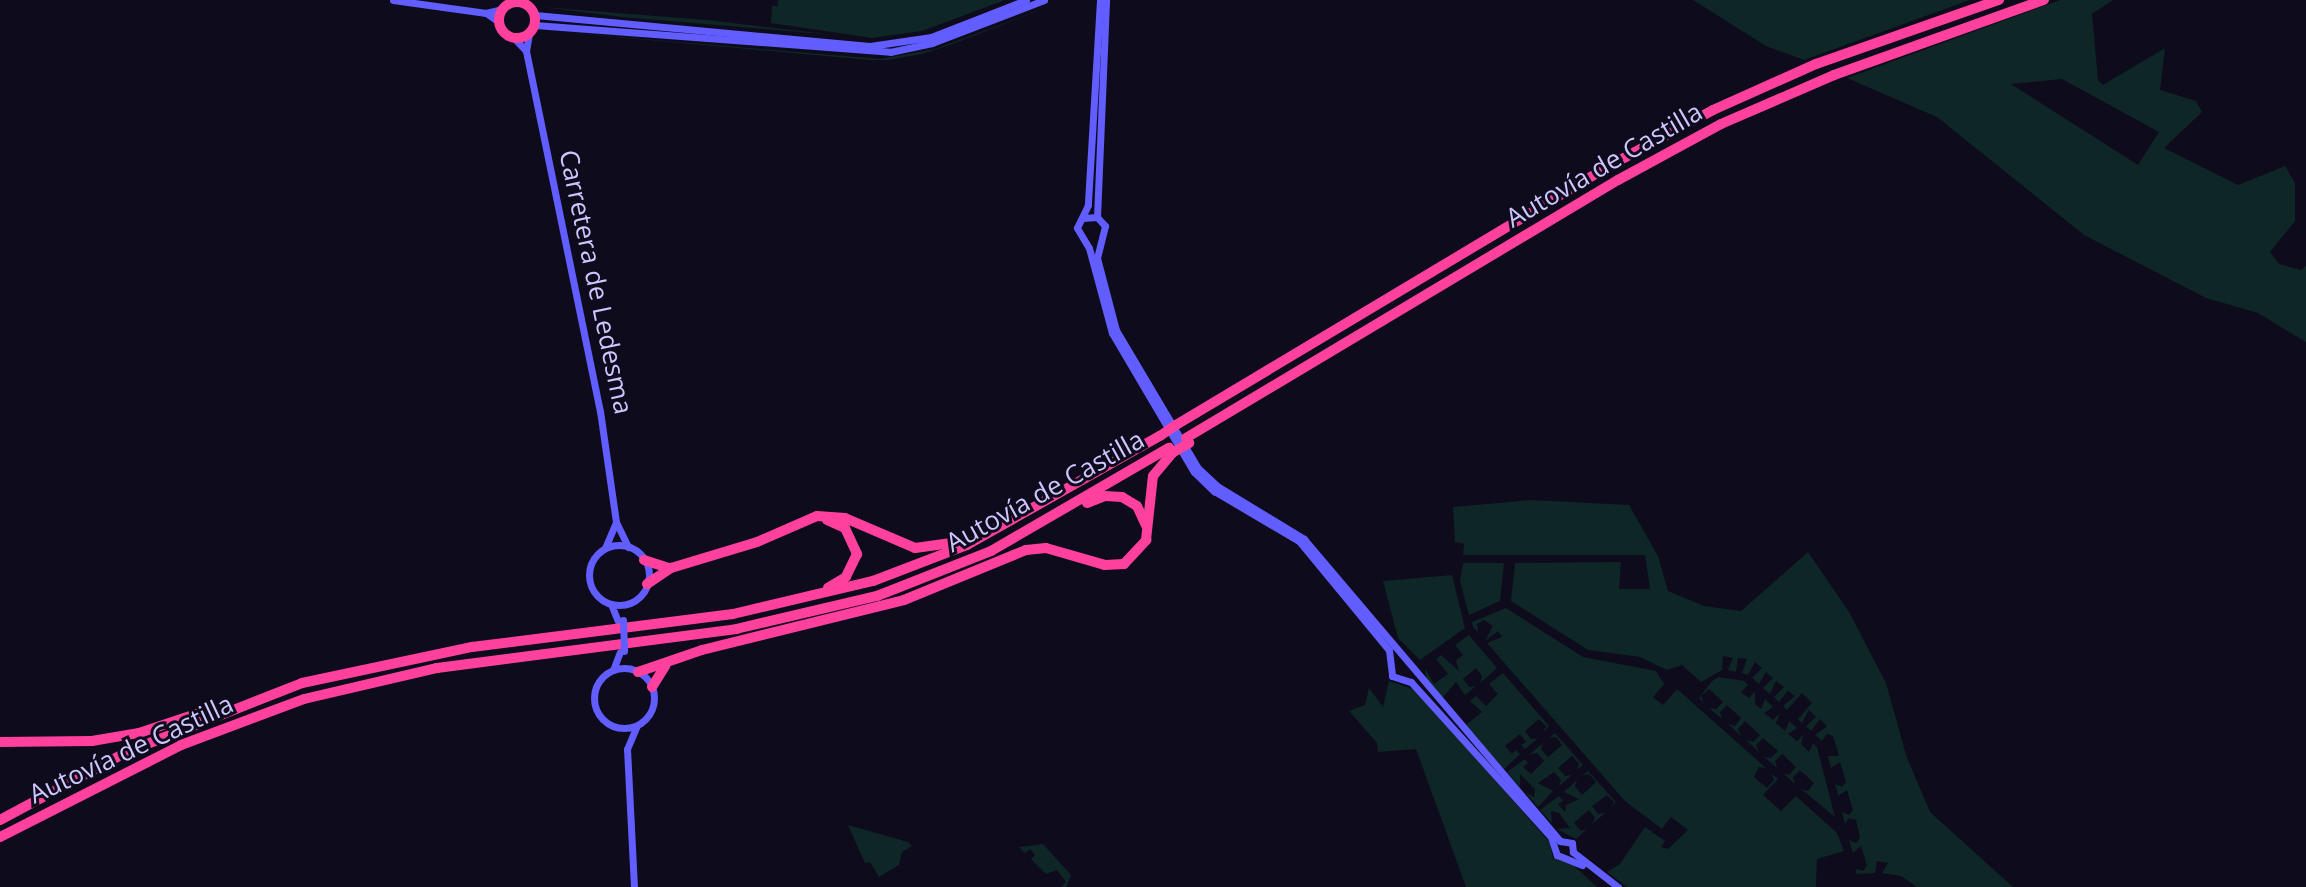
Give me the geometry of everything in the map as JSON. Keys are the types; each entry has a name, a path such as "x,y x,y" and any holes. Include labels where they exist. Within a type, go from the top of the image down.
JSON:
{"highway":[{"name":"Autovía de Castilla","path":"0,820 127,752 278,691 426,655 777,606 925,563 1052,500 1699,117 1816,64 1999,0"},
{"name":"Autovía de Castilla","path":"0,837 181,745 304,699 437,668 736,629 877,596 991,551 1171,451 1231,411 1571,207 1721,124 1848,70 2044,0"},
{"path":"511,3 533,25 515,39 499,22 511,3"},
{"path":"634,670 904,600 1026,550 1046,548 1105,565 1124,564 1138,554 1147,533 1153,476 1171,451"},
{"path":"877,596 993,554 1105,496 1122,497 1137,506 1147,533"},
{"path":"786,529 832,515 904,545 927,549 965,539 1052,500"},
{"path":"647,584 671,568 812,520 838,523 850,534 857,554 852,568 837,584 777,606"},
{"path":"644,560 671,568"},
{"path":"652,687 660,669 674,659"},
{"path":"0,742 69,742 139,733 278,691"}],"main road":[{"path":"393,0 486,13 499,22"},
{"path":"533,25 870,46 931,37 1026,0"},
{"path":"533,25 890,52 932,43 1044,0"},
{"path":"1100,0 1088,205 1077,228 1086,243 1112,333 1187,462 1214,491 1299,541 1389,650 1392,676 1411,682 1558,843 1572,843 1571,854"},
{"path":"1106,0 1097,217 1105,232 1098,242 1101,281 1116,330 1198,468 1217,486 1304,539 1558,843 1560,857 1571,854"},
{"path":"486,13 511,3"},
{"name":"Carretera de Ledesma","path":"533,25 526,51 599,403 616,522 628,547"},
{"path":"515,39 526,51"},
{"path":"1083,218 1097,217"},
{"path":"1086,243 1098,242"},
{"path":"616,522 605,548 595,557 589,577 597,595 611,604 620,620 622,652 634,670 652,687 653,706 638,724 627,749"},
{"path":"605,548 628,547 644,560 647,584 630,602 620,620"},
{"path":"611,604 630,602"},
{"path":"622,652 613,670 601,679 594,700 603,719 615,726 627,749 634,887"},
{"path":"1391,663 1402,657"},
{"path":"613,670 634,670"},
{"path":"1411,682 1417,674"},
{"path":"615,726 638,724"},
{"path":"1571,854 1610,887"},
{"path":"1571,854 1618,887"}],"green space":[{"path":"778,0 1005,0 922,31 872,38 771,23 772,6 778,6"},
{"path":"1067,0 950,45 922,54 888,60 548,31 880,59 935,49"},
{"path":"1693,0 1970,0 1804,60 1766,46"},
{"path":"2060,0 2113,0 2092,14 2098,80 2103,85 2165,48 2160,90 2196,101 2202,112 2164,148 2238,185 2285,166 2295,183 2295,221 2270,252 2279,264 2301,270 2306,266 2306,342 2258,313 2206,298 2084,235 1937,117 1847,78","holes":["2062,79 2159,132 2138,165 2011,84"]},
{"path":"541,7 707,20 835,35 622,17"},
{"path":"1532,500 1629,505 1658,556 1668,591 1704,606 1741,611 1808,552 1849,612 1886,683 1906,755 1930,812 2013,887 1917,887 1901,876 1882,873 1888,863 1877,861 1875,873 1856,874 1856,869 1863,871 1867,866 1861,846 1853,853 1849,840 1856,843 1860,838 1856,820 1849,818 1845,824 1842,812 1849,815 1853,810 1847,790 1838,796 1835,784 1842,787 1846,782 1840,762 1831,768 1828,756 1839,756 1833,736 1827,734 1822,741 1815,735 1827,726 1820,719 1811,731 1806,726 1816,717 1809,710 1802,723 1798,719 1812,703 1802,693 1787,710 1783,706 1795,696 1788,691 1779,702 1774,697 1784,687 1776,681 1770,694 1763,688 1773,678 1766,672 1759,684 1752,678 1762,668 1755,662 1748,675 1742,673 1747,659 1738,658 1736,672 1728,670 1733,658 1723,656 1722,670 1701,682 1682,665 1667,670 1640,657 1588,650 1511,601 1515,563 1621,562 1619,589 1650,589 1645,555 1463,555 1464,544 1455,542 1453,507"},
{"path":"1463,563 1504,563 1500,601 1469,615 1460,581"},
{"path":"1452,575 1465,628 1420,660 1398,638 1383,581"},
{"path":"1506,608 1583,657 1656,671 1664,684 1653,697 1663,705 1677,689 1766,768 1759,767 1754,777 1767,788 1774,780 1771,773 1778,779 1763,795 1781,811 1796,796 1837,833 1844,851 1817,859 1816,887 1627,887 1607,872 1620,864 1645,827 1665,841 1661,847 1668,849 1688,830 1671,817 1662,829 1625,801 1487,643 1502,637 1498,631 1485,641 1493,626 1484,620 1477,624 1478,632 1473,627 1472,622"},
{"path":"1469,635 1497,668 1480,683 1482,676 1476,668 1463,679 1469,687 1476,686 1465,695 1456,682 1442,698 1426,679 1425,668 1434,684 1448,674 1436,659 1441,655 1459,671 1456,660 1463,655 1455,645"},
{"path":"1503,673 1549,726 1543,733 1546,726 1539,719 1525,731 1531,739 1538,738 1525,749 1521,745 1526,742 1520,734 1505,746 1512,754 1516,750 1520,754 1504,769 1466,725 1482,712 1470,701 1476,696 1486,706 1498,694 1489,684"},
{"path":"1719,677 1744,681 1748,685 1741,692 1749,698 1755,691 1755,704 1761,709 1765,699 1773,707 1764,713 1773,720 1780,713 1776,723 1785,731 1789,721 1797,728 1788,734 1797,741 1804,734 1801,744 1809,752 1813,743 1817,747 1835,817 1801,789 1808,791 1814,783 1800,770 1793,777 1795,784 1783,773 1789,775 1796,767 1782,754 1775,761 1777,768 1764,757 1771,758 1778,751 1763,738 1756,745 1759,752 1746,740 1753,742 1760,735 1745,721 1738,729 1741,736 1728,724 1735,726 1741,718 1727,705 1720,712 1722,719 1709,708 1716,709 1723,702 1709,689 1701,696 1704,703 1699,698"},
{"path":"1389,681 1416,690 1550,843 1553,858 1571,863 1597,887 1466,887 1416,749 1378,752 1377,743 1349,711 1365,705 1369,688 1383,707"},
{"path":"1555,733 1583,765 1577,770 1579,764 1572,756 1558,768 1565,776 1572,775 1559,786 1561,780 1554,772 1538,783 1553,791 1538,807 1525,792 1534,797 1535,789 1520,774 1520,787 1507,772 1525,759 1528,763 1523,767 1531,774 1544,761 1537,753 1530,754 1543,743 1541,749 1548,757 1562,745 1556,737 1549,738"},
{"path":"1588,771 1616,802 1610,808 1614,802 1607,795 1592,806 1598,814 1605,813 1592,824 1595,818 1589,810 1584,814 1574,823 1581,831 1587,829 1576,839 1557,829 1570,828 1559,813 1551,811 1552,823 1540,810 1559,796 1563,801 1558,804 1565,812 1566,805 1579,799 1564,792 1577,780 1575,787 1582,795 1596,782 1589,774 1582,776"},
{"path":"848,825 908,842 912,846 902,852 899,865 879,877 870,862 865,863"},
{"path":"1043,844 1071,875 1066,887 1061,887 1066,882 1057,870 1046,874 1031,859 1035,855 1030,849 1025,853 1019,847"}]}
